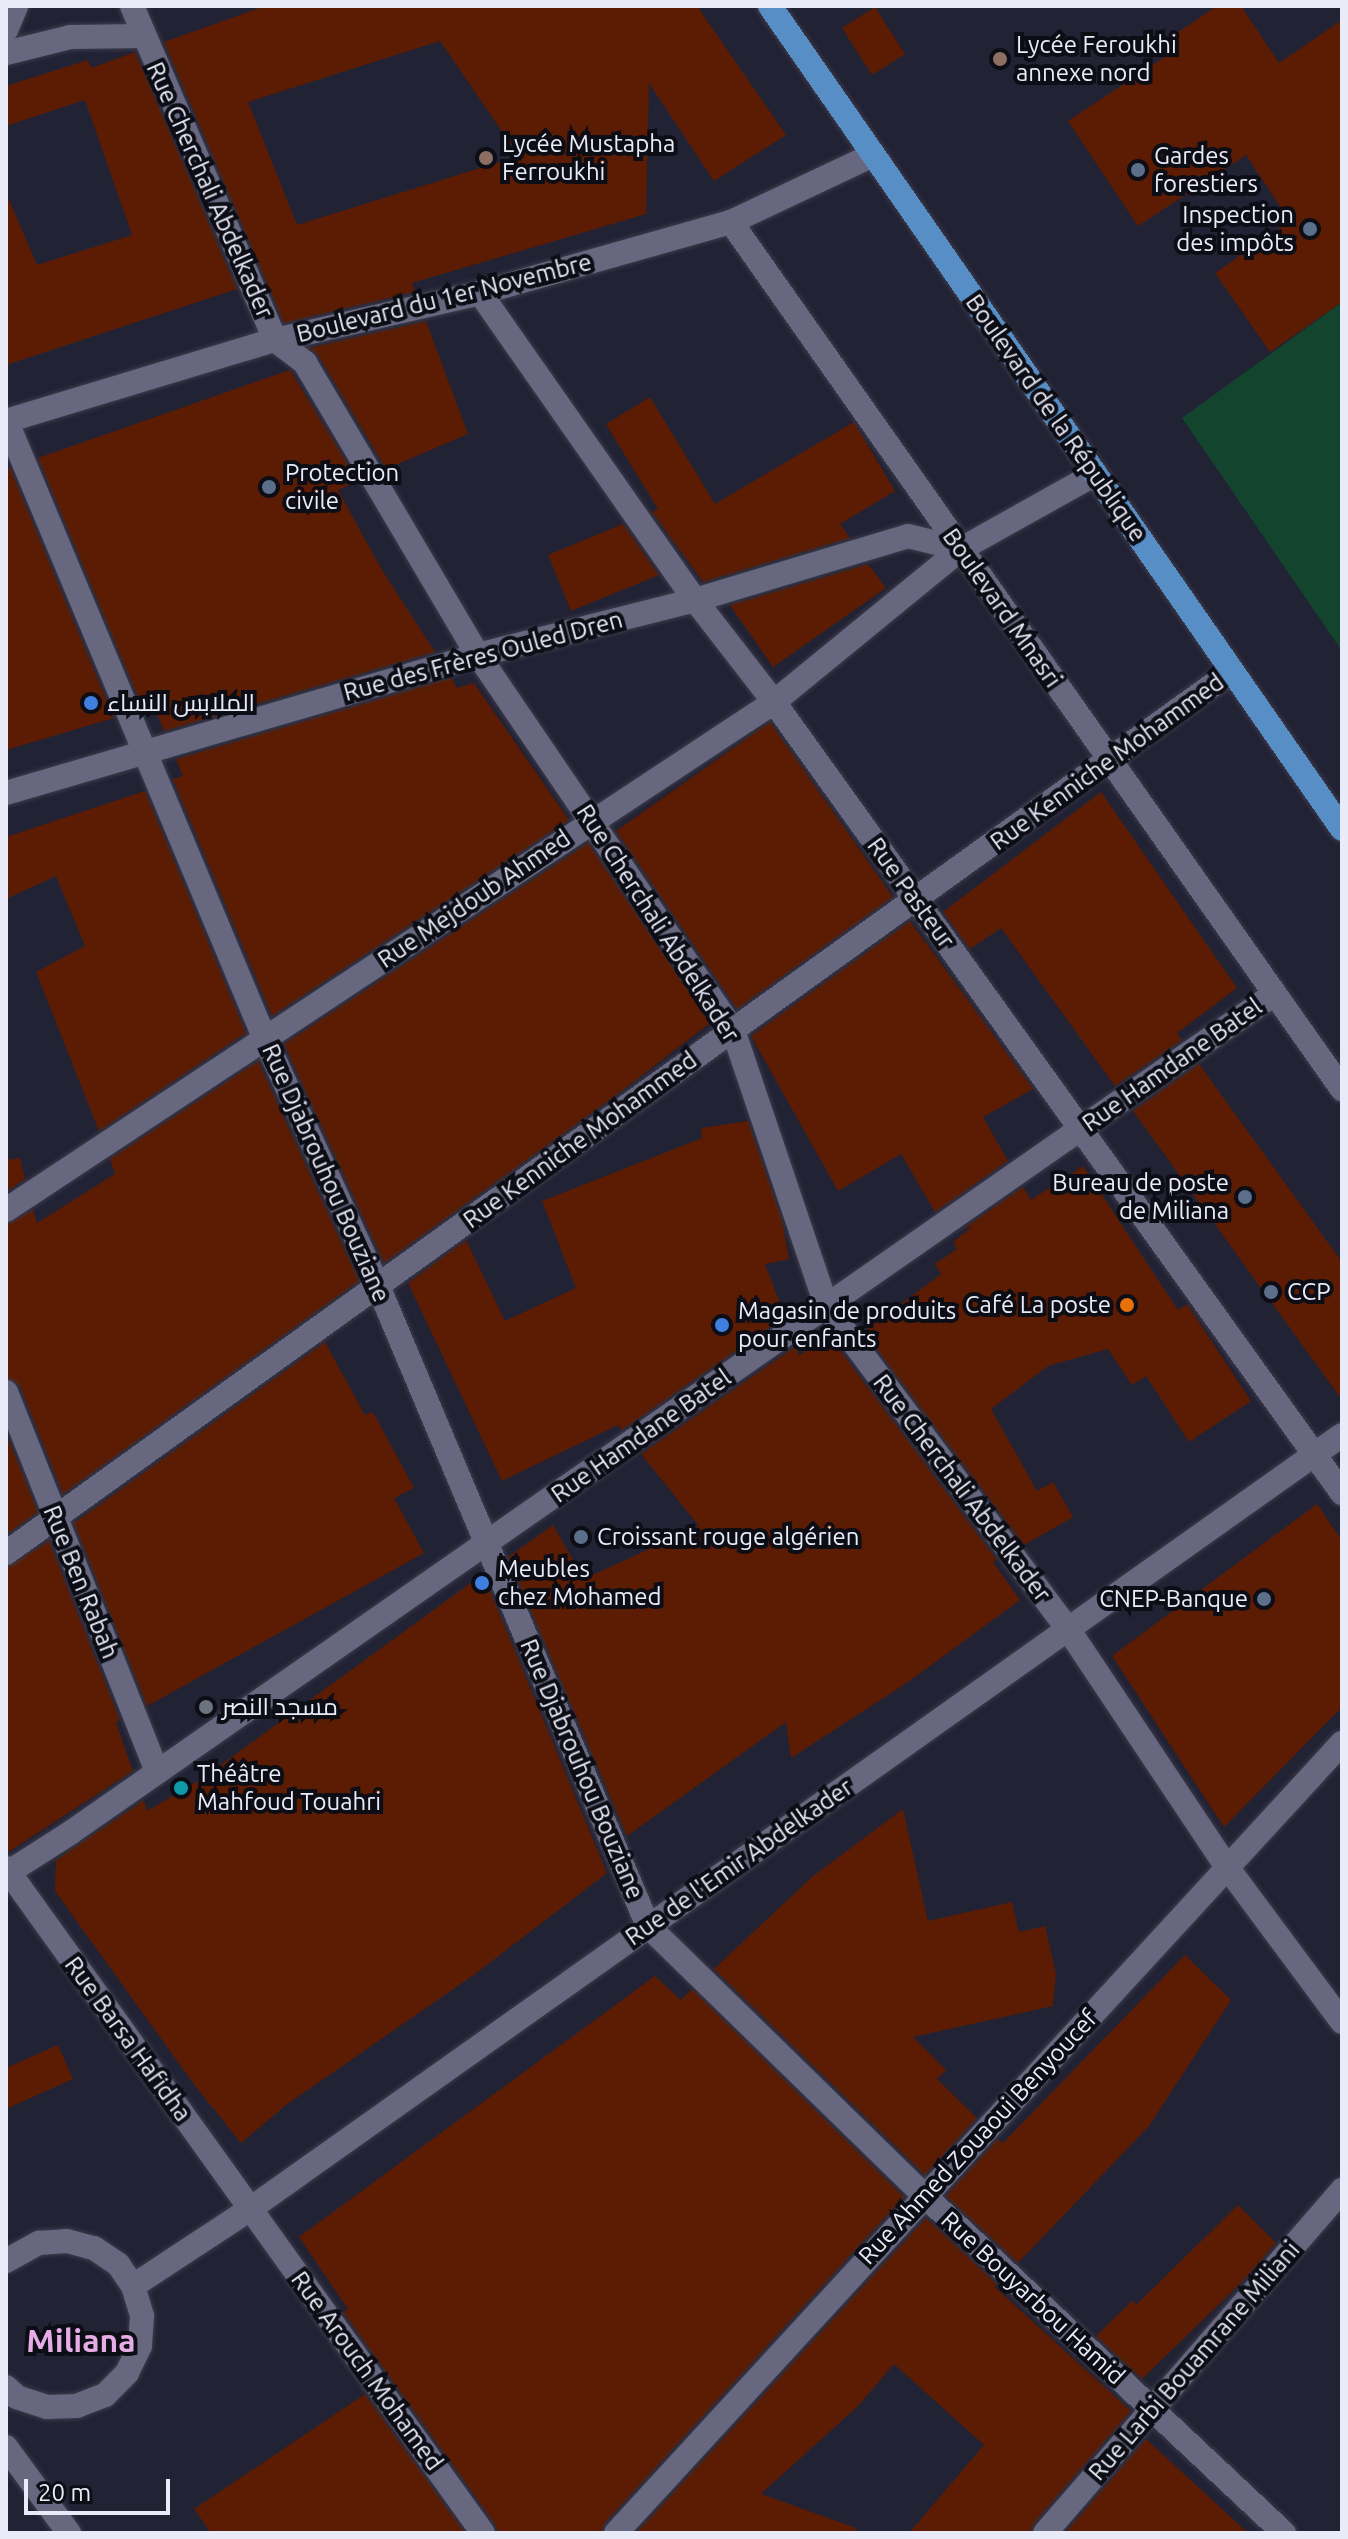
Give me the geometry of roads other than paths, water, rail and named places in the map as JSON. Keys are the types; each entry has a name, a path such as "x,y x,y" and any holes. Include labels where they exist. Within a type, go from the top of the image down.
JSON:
{"main road":[{"name":"Boulevard de la République","path":"770,6 1342,829"}],"street":[{"path":"6,30 16,6"},
{"name":"Rue Cherchali Abdelkader","path":"132,6 275,340 305,363 478,655 733,1030 827,1307 1068,1629 1227,1867 1342,2022"},
{"path":"6,53 70,37 143,36"},
{"name":"Boulevard du 1er Novembre","path":"6,420 275,340 480,293 731,222 873,155"},
{"name":"Boulevard Mnasri","path":"731,222 1342,1089"},
{"name":"Rue Pasteur","path":"480,293 695,600 774,702 1342,1493"},
{"name":"Rue Djabrouhou Bouziane","path":"6,420 264,1037 378,1286 648,1926"},
{"name":"Rue Mejdoub Ahmed","path":"6,1210 774,702 961,549 1095,474"},
{"name":"Rue des Frères Ouled Dren","path":"6,793 478,655 695,600 908,536 961,549"},
{"name":"Rue Kenniche Mohammed","path":"6,1553 1232,671"},
{"name":"Rue Hamdane Batel","path":"7,1872 157,1772 1274,994"},
{"name":"Rue Ben Rabah","path":"6,1392 157,1772"},
{"name":"Rue de l'Emir Abdelkader","path":"133,2286 250,2209 1342,1435"},
{"name":"Rue Ahmed Zouaoui Benyoucef","path":"616,2533 1342,1743"},
{"name":"Rue Barsa Hafidha","path":"7,1872 250,2209"},
{"name":"Rue Bouyarbou Hamid","path":"648,1926 924,2195 1284,2533"},
{"name":"Rue Larbi Bouamrane Miliani","path":"1045,2533 1342,2190"},
{"name":"Rue Arouch Mohamed","path":"250,2209 483,2533"},
{"path":"6,2261 39,2243 67,2241 94,2248 118,2264 133,2286 142,2316 140,2346 127,2373 105,2395 77,2406 47,2407 17,2397 6,2387"},
{"path":"6,2447 57,2529"}],"place":[{"name":"Lycée Feroukhi annexe nord","path":"1000,59"},
{"name":"Lycée Mustapha Ferroukhi","path":"486,158"},
{"name":"Gardes forestiers","path":"1138,170"},
{"name":"Inspection des impôts","path":"1310,229"},
{"name":"Protection civile","path":"269,487"},
{"name":"الملابس النساء","path":"91,703"},
{"name":"Bureau de poste de Miliana","path":"1245,1197"},
{"name":"CCP","path":"1271,1292"},
{"name":"Café La poste","path":"1127,1305"},
{"name":"Magasin de produits pour enfants","path":"722,1325"},
{"name":"Croissant rouge algérien","path":"581,1537"},
{"name":"Meubles chez Mohamed","path":"482,1583"},
{"name":"CNEP-Banque","path":"1264,1599"},
{"name":"مسجد النصر","path":"206,1707"},
{"name":"Théâtre Mahfoud Touahri","path":"181,1788"}],"district":[{"name":"Miliana","path":"81,2340"}]}
